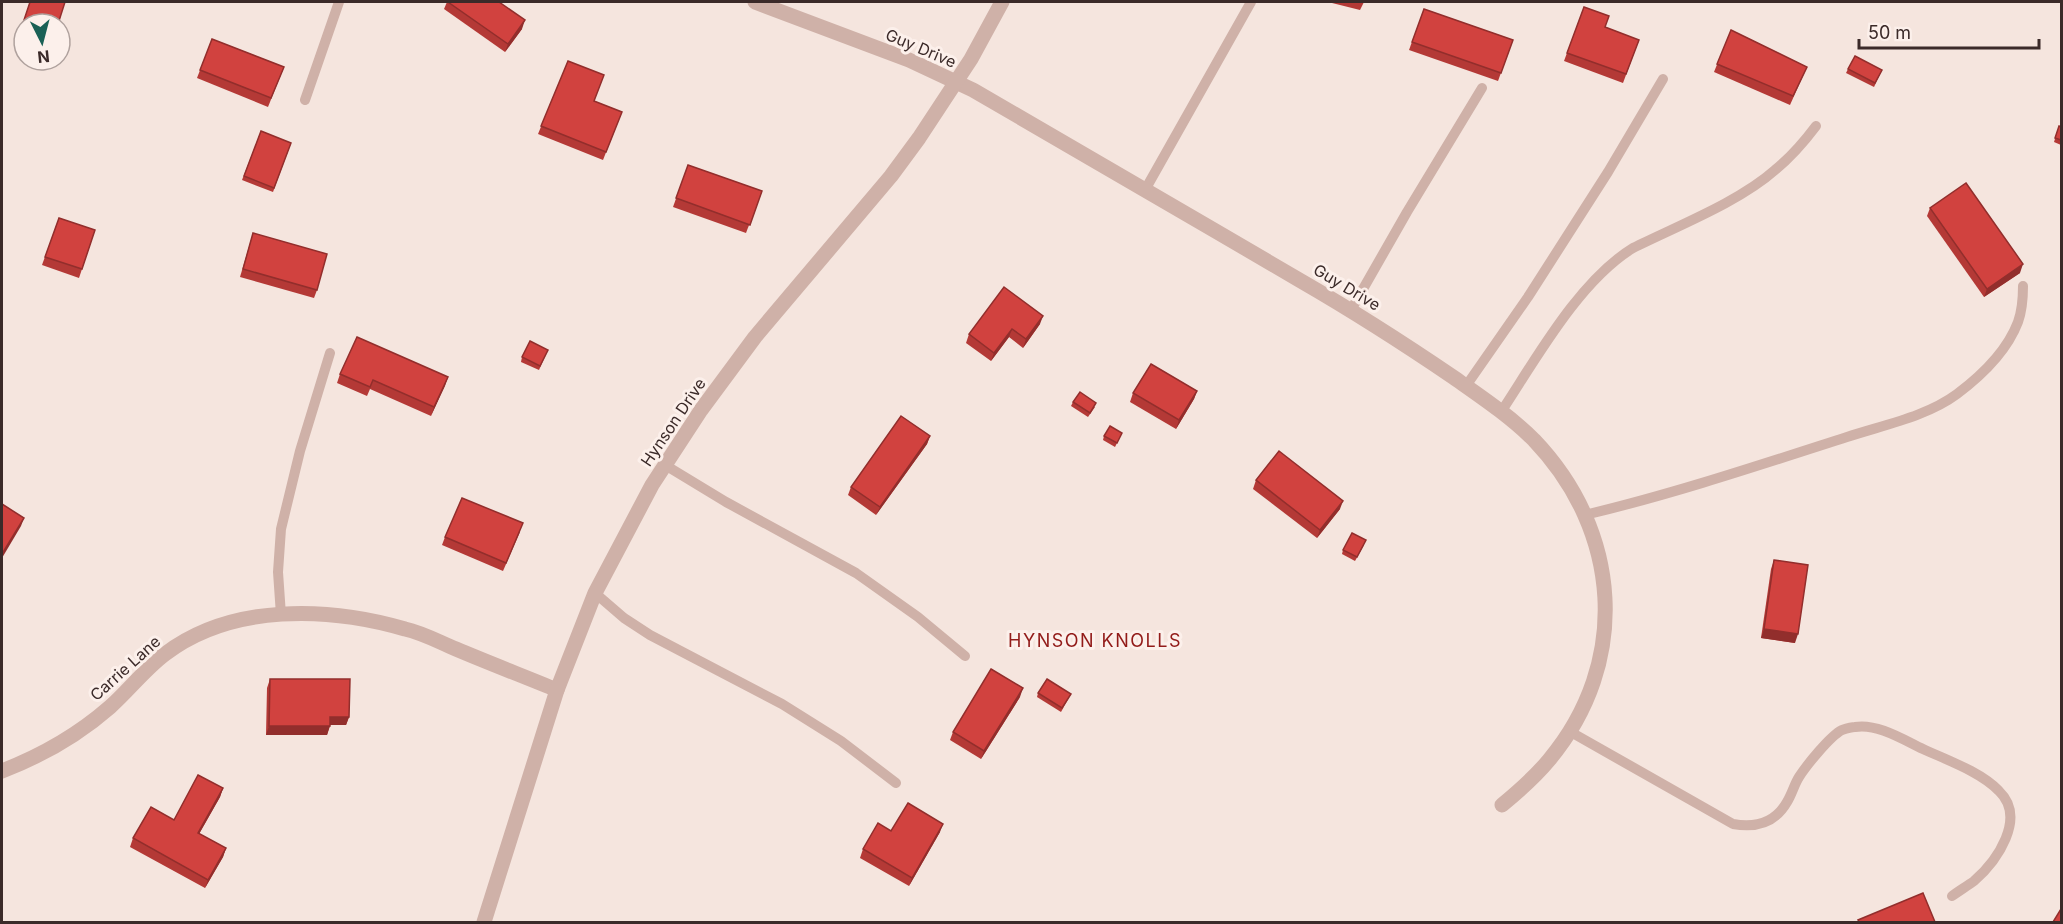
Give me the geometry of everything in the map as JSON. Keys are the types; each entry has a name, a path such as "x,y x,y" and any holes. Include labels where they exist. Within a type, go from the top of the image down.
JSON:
{"street":[{"name":"Guy Drive","path":"755,2 909,60 957,82 1351,310 1466,386 1533,439 1558,469 1585,515 1594,538 1604,576 1606,604 1604,634 1584,704 1569,731 1551,759 1502,805"},
{"name":"Hynson Drive","path":"484,922 557,690 595,593 647,495 701,410 755,337 891,176 957,82 1002,2"},
{"name":"Carrie Lane","path":"2,771 29,761 75,734 110,707 166,653 195,636 219,626 256,618 324,614 358,618 408,629 557,690"}],"lane":[{"path":"304,100 339,2"},
{"path":"1145,190 1251,2"},
{"path":"1466,386 1528,297 1602,182 1663,80"},
{"path":"1351,310 1482,88"},
{"path":"1501,412 1548,341 1596,277 1633,248 1744,193 1775,171 1816,126"},
{"path":"1585,515 1627,505 1764,464 1926,411 1955,395 1985,370 2005,345 2018,322 2023,286"},
{"path":"281,615 278,572 281,529 300,451 330,353"},
{"path":"665,465 726,502 856,573 918,617 965,656"},
{"path":"595,593 624,618 650,635 782,704 841,741 896,783"},
{"path":"1569,731 1733,824 1749,827 1764,824 1778,815 1798,778 1813,758 1841,730 1857,726 1877,729 1967,768 1999,791 2009,805 2012,819 2008,833 1993,860 1974,880 1952,896"}],"building":[{"path":"30,2 65,2 62,12 27,12"},
{"path":"448,2 499,2 525,20 508,44"},
{"path":"1584,7 1609,16 1605,27 1639,40 1626,74 1567,53"},
{"path":"1424,9 1513,40 1501,73 1412,42"},
{"path":"1731,30 1807,67 1793,96 1717,64"},
{"path":"212,39 284,67 271,98 200,70"},
{"path":"1855,56 1882,70 1875,83 1848,69"},
{"path":"568,61 604,75 594,101 622,112 606,152 541,126"},
{"path":"2059,126 2061,127 2061,140 2055,138"},
{"path":"261,131 291,143 274,188 244,176"},
{"path":"688,165 762,191 750,225 676,198"},
{"path":"1966,183 2023,264 1987,289 1930,208"},
{"path":"59,218 95,230 82,269 45,257"},
{"path":"253,233 327,254 317,290 243,269"},
{"path":"1004,287 1043,316 1026,339 1012,329 994,353 969,334"},
{"path":"357,337 448,377 434,407 373,380 370,387 340,374"},
{"path":"530,341 548,350 540,366 522,357"},
{"path":"1151,364 1197,391 1179,420 1133,393"},
{"path":"1080,392 1096,403 1090,413 1073,402"},
{"path":"901,416 930,436 880,507 851,487"},
{"path":"1110,426 1122,433 1117,443 1104,436"},
{"path":"1279,451 1343,501 1320,530 1256,480"},
{"path":"462,498 523,523 506,563 445,537"},
{"path":"2,504 24,518 2,554"},
{"path":"1352,533 1366,540 1357,557 1343,550"},
{"path":"1774,560 1808,565 1798,634 1764,629"},
{"path":"991,669 1023,688 984,751 953,732"},
{"path":"270,679 350,679 349,717 330,717 330,726 269,726"},
{"path":"1047,679 1071,694 1062,708 1038,693"},
{"path":"198,775 223,788 198,833 226,848 208,880 133,838 151,807 174,820"},
{"path":"908,803 943,824 912,878 863,849 878,823 891,831"},
{"path":"1923,893 1935,922 1859,922 1858,920"},
{"path":"2061,909 2061,922 2053,922"}],"district":[{"name":"HYNSON KNOLLS","path":"1095,641"}]}
